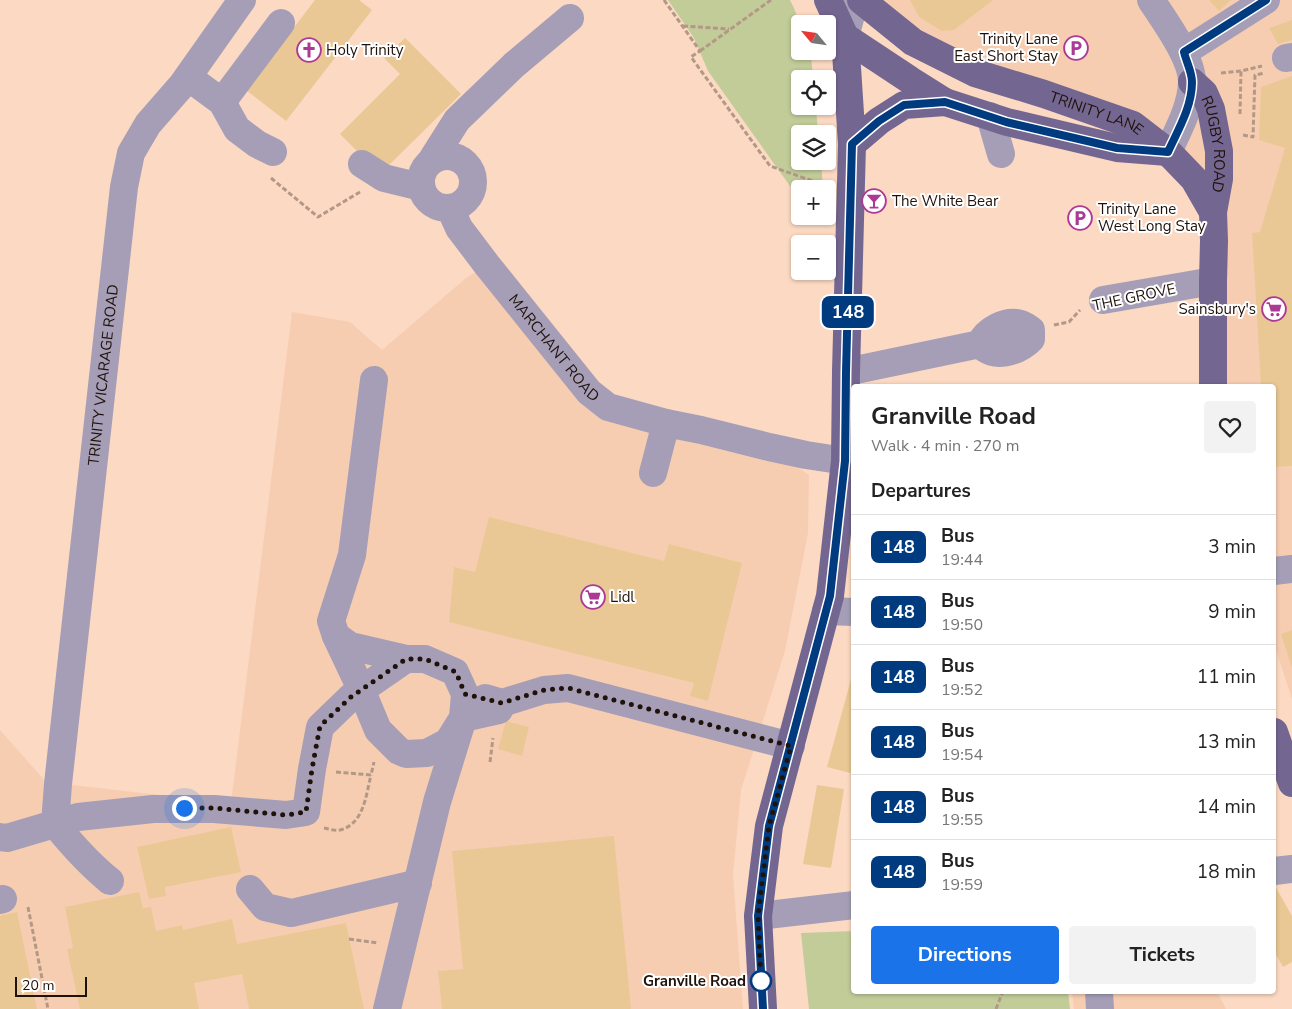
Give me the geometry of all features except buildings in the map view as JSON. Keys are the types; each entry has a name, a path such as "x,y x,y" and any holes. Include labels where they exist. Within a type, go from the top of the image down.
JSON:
{"main road":[{"path":"763,1009 758,916 769,826 830,596 850,460 846,372 852,144 845,37 828,0"},
{"name":"TRINITY LANE","path":"861,0 913,42 975,73 1044,94 1133,125 1168,152"},
{"name":"TRINITY LANE","path":"845,37 945,102 1006,122 1117,148 1168,152"},
{"name":"RUGBY ROAD","path":"1189,70 1204,93 1211,109 1219,151 1219,179 1213,212 1213,384"},
{"path":"852,144 879,121 904,105 945,102"},
{"name":"RUGBY ROAD","path":"1168,152 1194,179 1213,212"},
{"path":"1276,738 1292,783"}],"street":[{"name":"TRINITY VICARAGE ROAD","path":"55,824 124,186 131,153 148,124 188,77 242,0"},
{"path":"845,37 855,0"},
{"name":"RUGBY ROAD","path":"1151,0 1189,70 1188,105 1168,152"},
{"path":"1189,70 1266,0"},
{"path":"434,158 442,155 454,156 463,160 471,170 474,179 471,194 458,206 441,208 432,204 424,196 421,187 421,177 424,169 434,158 457,120 514,64 570,18"},
{"path":"222,102 281,23"},
{"path":"188,77 222,102 237,129 257,144 273,152"},
{"path":"990,116 1001,154"},
{"path":"362,164 384,178 421,187"},
{"name":"MARCHANT ROAD","path":"450,208 459,228 487,265 589,392 608,407 666,423 769,447 806,455 850,460"},
{"name":"THE GROVE","path":"1103,300 1213,281"},
{"path":"846,372 980,344 984,349 993,352 1014,350 1024,346 1031,339 1031,330"},
{"path":"374,380 352,555 331,621 378,730 405,759 427,753 448,742 464,706"},
{"path":"653,473 666,423"},
{"path":"1276,571 1292,569"},
{"path":"826,611 851,612"},
{"path":"336,636 350,646 406,659 425,659 456,672 464,706 437,802 387,1009"},
{"path":"0,837 7,838 78,817 153,808 214,808 286,815 306,812 320,726 351,697 406,659"},
{"path":"464,706 499,705 544,690 568,688 791,746"},
{"path":"55,824 96,870 110,881"},
{"path":"1276,871 1292,869"},
{"path":"250,890 265,907 291,914 418,883"},
{"path":"758,916 851,905"},
{"path":"1099,994 1100,1009"}],"path":[{"path":"664,0 700,50"},
{"path":"771,0 691,57 770,166 851,194"},
{"path":"683,26 730,30"},
{"path":"1240,135 1253,137 1255,76 1282,67 1289,58"},
{"path":"1189,70 1241,71 1259,66"},
{"path":"1240,117 1241,71"},
{"name":"THE GROVE","path":"1031,330 1069,322 1081,308 1103,300"},
{"path":"490,762 493,738"},
{"path":"321,828 338,830 351,825 361,813 371,775"},
{"path":"11,902 48,1009"},
{"path":"349,939 386,944"},
{"path":"996,1009 1002,994"}],"shaded area":[{"path":"861,0 1292,0 1292,699 1276,650 1276,384 1214,384 1215,241 1168,152 975,73"},
{"path":"487,265 589,392 769,447 809,475 808,533 785,651 741,790 733,875 743,1009 0,1009 0,730 46,782 231,803 292,312 350,322 382,350 466,278"},
{"path":"1072,994 1218,994 1226,1009 1074,1009"}],"green space":[{"path":"668,0 790,0 796,15 791,15 791,60 811,60 812,70 791,70 791,115 817,115 817,125 791,125 791,170 822,170 822,180 791,180 791,187 708,71 694,38"},
{"path":"851,931 851,994 1068,994 1070,1009 809,1009 801,933"}],"bus line":[{"name":"148","path":"763,1009 758,916 769,826 830,596 845,461 852,144 879,121 904,105 945,102 1006,122 1117,148 1168,152 1183,120 1192,82 1184,52 1266,0"}],"place":[{"name":"Trinity Lane East Short Stay","path":"1076,48"},
{"name":"Holy Trinity","path":"309,50"},
{"name":"The White Bear","path":"874,201"},
{"name":"Trinity Lane West Long Stay","path":"1080,218"},
{"name":"Sainsbury's","path":"1274,309"},
{"name":"Lidl","path":"593,597"},
{"name":"Granville Road","path":"761,981"}],"route":[{"path":"184,808 214,808 286,815 306,812 320,726 351,697 406,659 425,659 456,672 465,694 502,703 544,690 568,688 791,746 769,826 758,916 761,981"}]}
